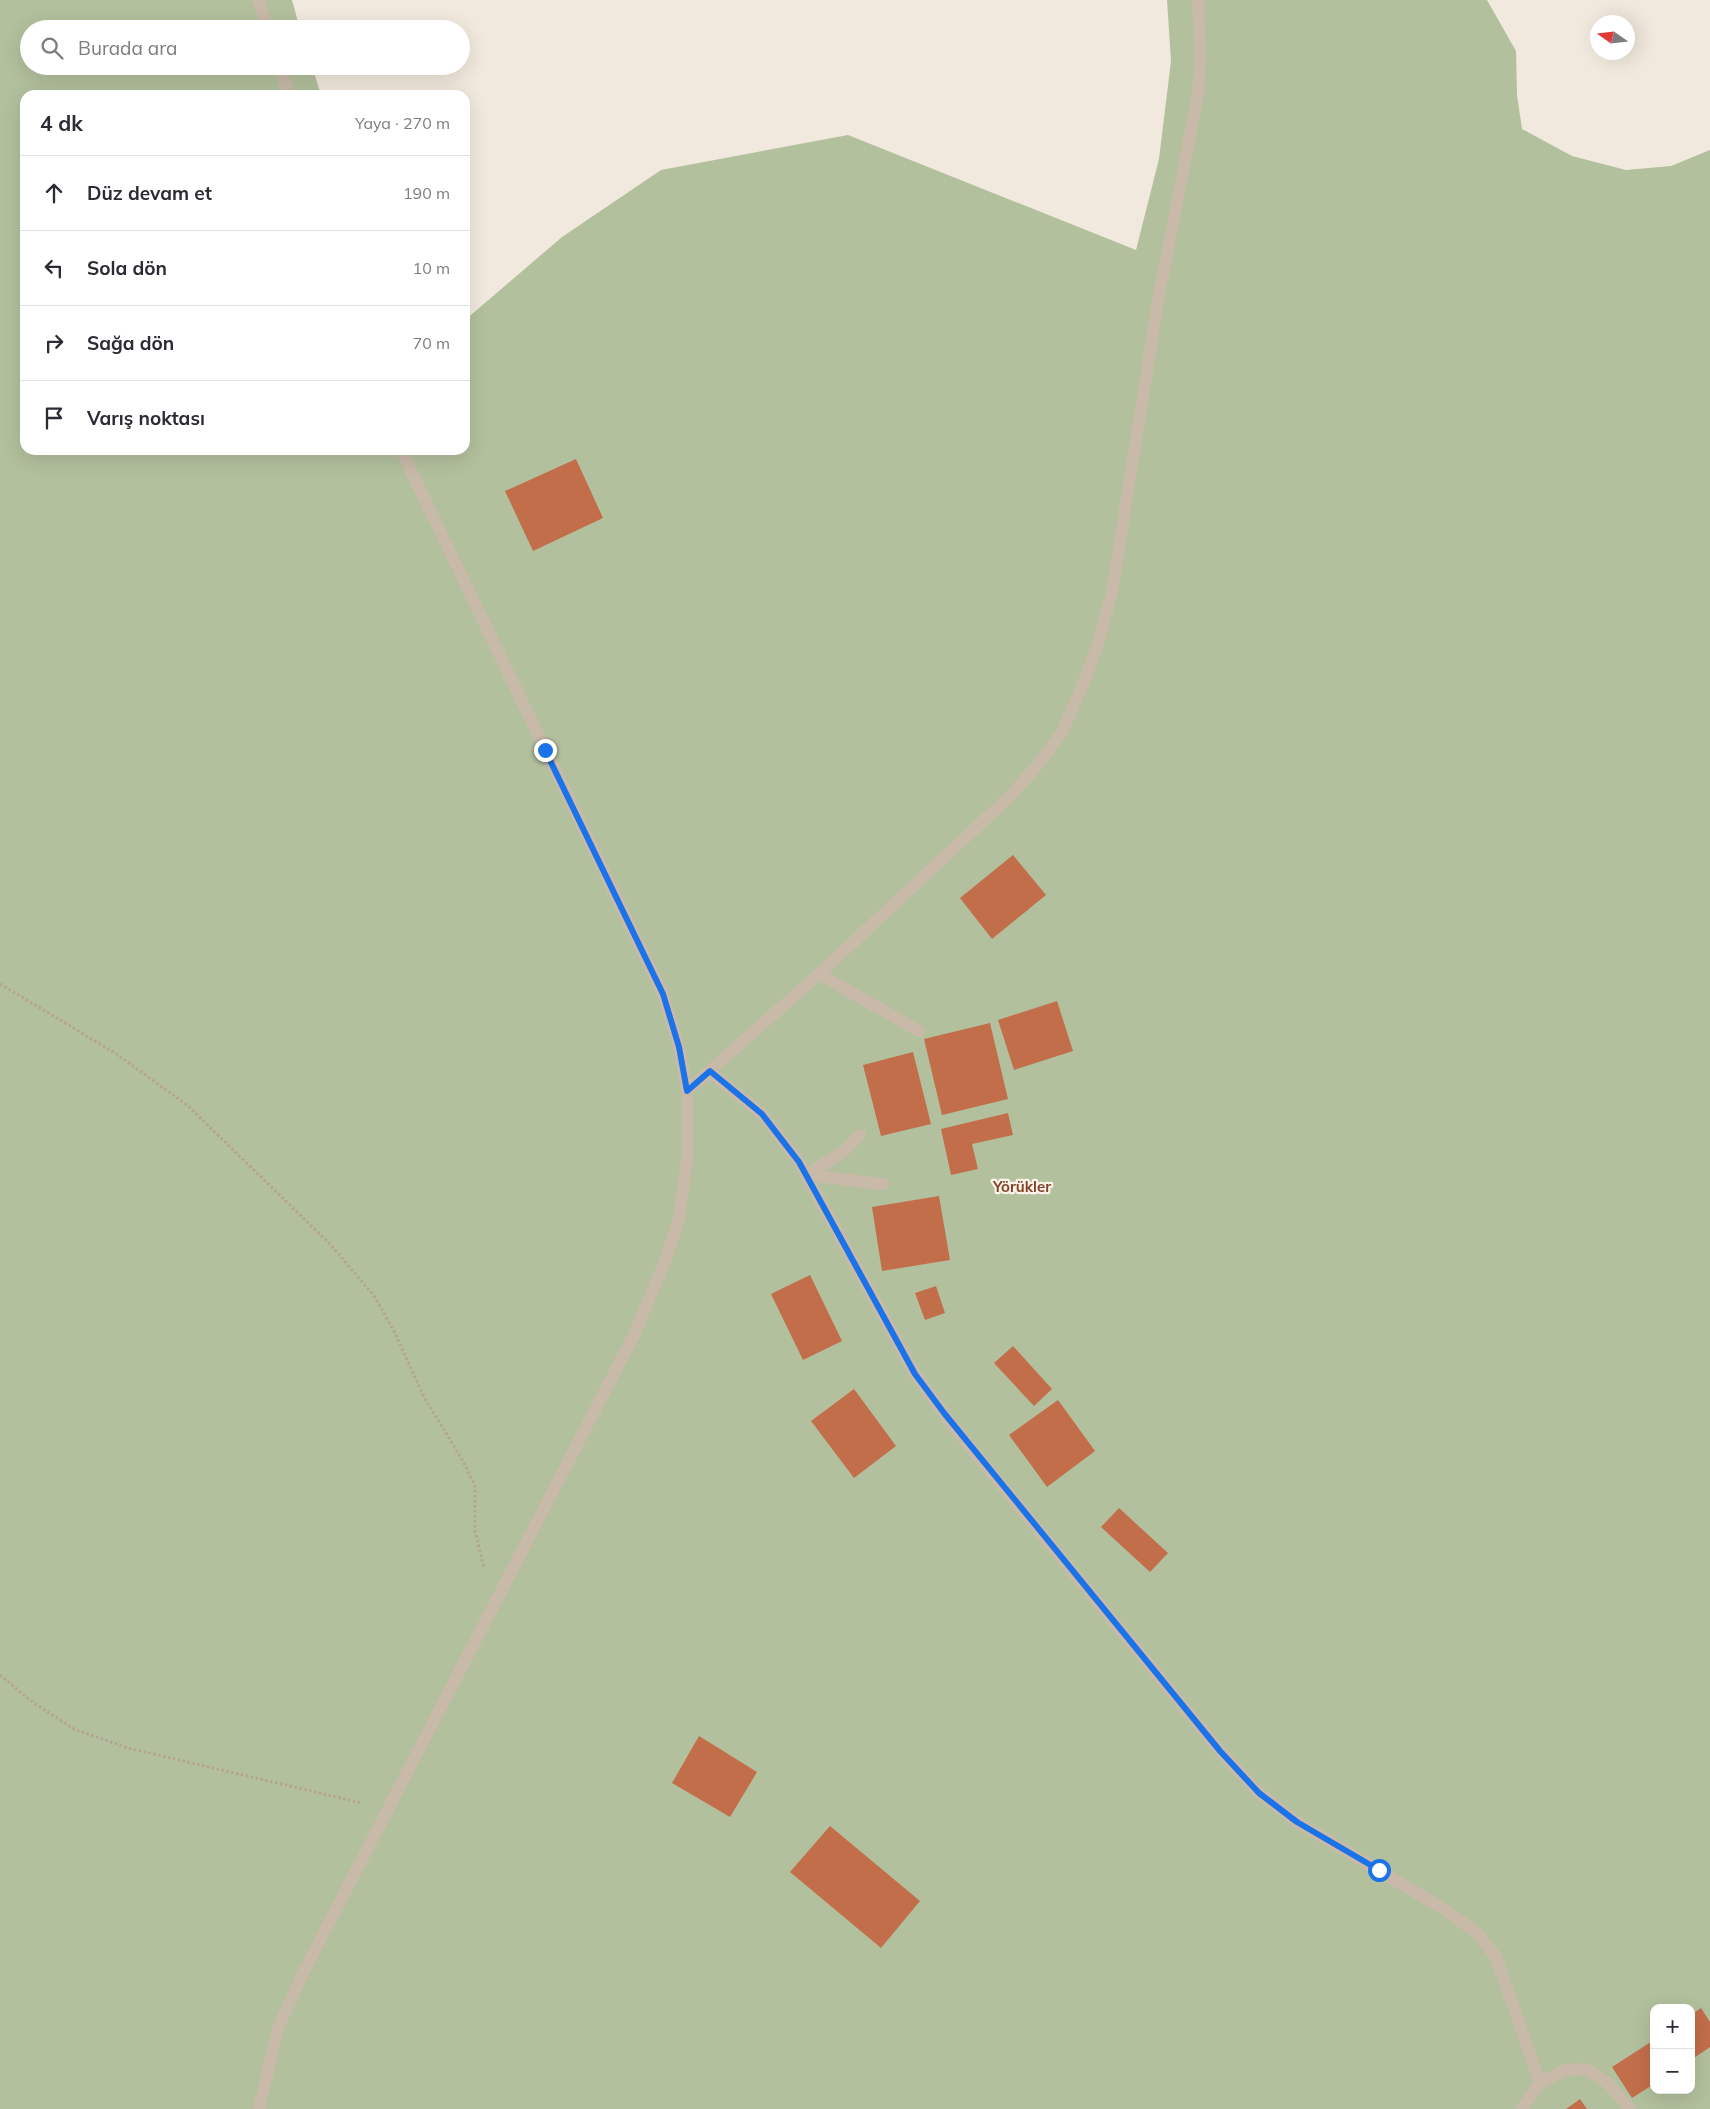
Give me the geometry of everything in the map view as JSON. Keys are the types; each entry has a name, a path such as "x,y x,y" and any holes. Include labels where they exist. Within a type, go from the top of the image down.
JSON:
{"street":[{"path":"258,0 265,20"},
{"path":"687,1091 819,974 1009,797 1037,766 1062,732 1097,647 1112,592 1159,295 1198,95 1200,58 1198,0"},
{"path":"282,75 287,90"},
{"path":"259,2109 278,2028 302,1975 496,1597 635,1333 665,1261 679,1219 687,1159 687,1091 679,1047 663,994 403,455"},
{"path":"819,974 919,1031"},
{"path":"710,1071 762,1114 799,1162 915,1374 954,1426 1220,1751 1259,1793 1297,1822 1444,1909 1478,1934 1496,1957 1540,2083"},
{"path":"806,1175 844,1152 860,1135"},
{"path":"806,1175 883,1184"},
{"path":"1522,2109 1540,2083 1565,2070 1586,2069 1608,2083 1630,2109"}],"path":[{"path":"0,984 115,1053 187,1105 330,1244 374,1296 394,1330 424,1397 463,1461 475,1486 475,1531 480,1558 496,1597"},
{"path":"0,1675 31,1701 74,1729 128,1748 387,1809"}],"green space":[{"path":"0,0 292,0 298,20 20,20 20,75 315,75 319,90 20,90 20,455 470,455 470,316 562,237 661,170 848,135 1136,250 1159,159 1171,61 1167,0 1487,0 1516,51 1517,95 1522,129 1572,156 1626,170 1671,166 1710,150 1710,2109 0,2109"}],"building":[{"path":"576,459 603,518 533,551 505,491"},
{"path":"1013,855 1046,895 992,939 960,898"},
{"path":"1057,1001 1073,1051 1014,1070 998,1020"},
{"path":"990,1023 1008,1099 942,1115 924,1039"},
{"path":"913,1052 931,1124 881,1136 863,1065"},
{"path":"1008,1113 1013,1135 972,1144 978,1169 951,1175 941,1129"},
{"path":"939,1196 950,1260 882,1271 872,1207"},
{"path":"810,1275 842,1341 803,1360 771,1294"},
{"path":"936,1286 945,1313 925,1320 915,1293"},
{"path":"1013,1346 1052,1389 1034,1406 994,1363"},
{"path":"854,1389 896,1446 854,1478 811,1421"},
{"path":"1058,1400 1095,1451 1047,1487 1009,1435"},
{"path":"1119,1508 1168,1553 1150,1572 1101,1527"},
{"path":"699,1736 757,1772 730,1817 672,1783"},
{"path":"830,1826 920,1901 881,1948 790,1872"},
{"path":"1701,2008 1710,2022 1710,2047 1695,2057 1695,2049 1695,2012"},
{"path":"1650,2043 1650,2087 1632,2098 1612,2067"},
{"path":"1580,2099 1587,2109 1566,2109"}],"district":[{"name":"Yörükler","path":"1022,1187"}],"route":[{"path":"545,750 663,994 679,1047 687,1091 710,1071 762,1114 799,1162 915,1374 954,1426 1220,1751 1259,1793 1297,1822 1379,1870"}]}
